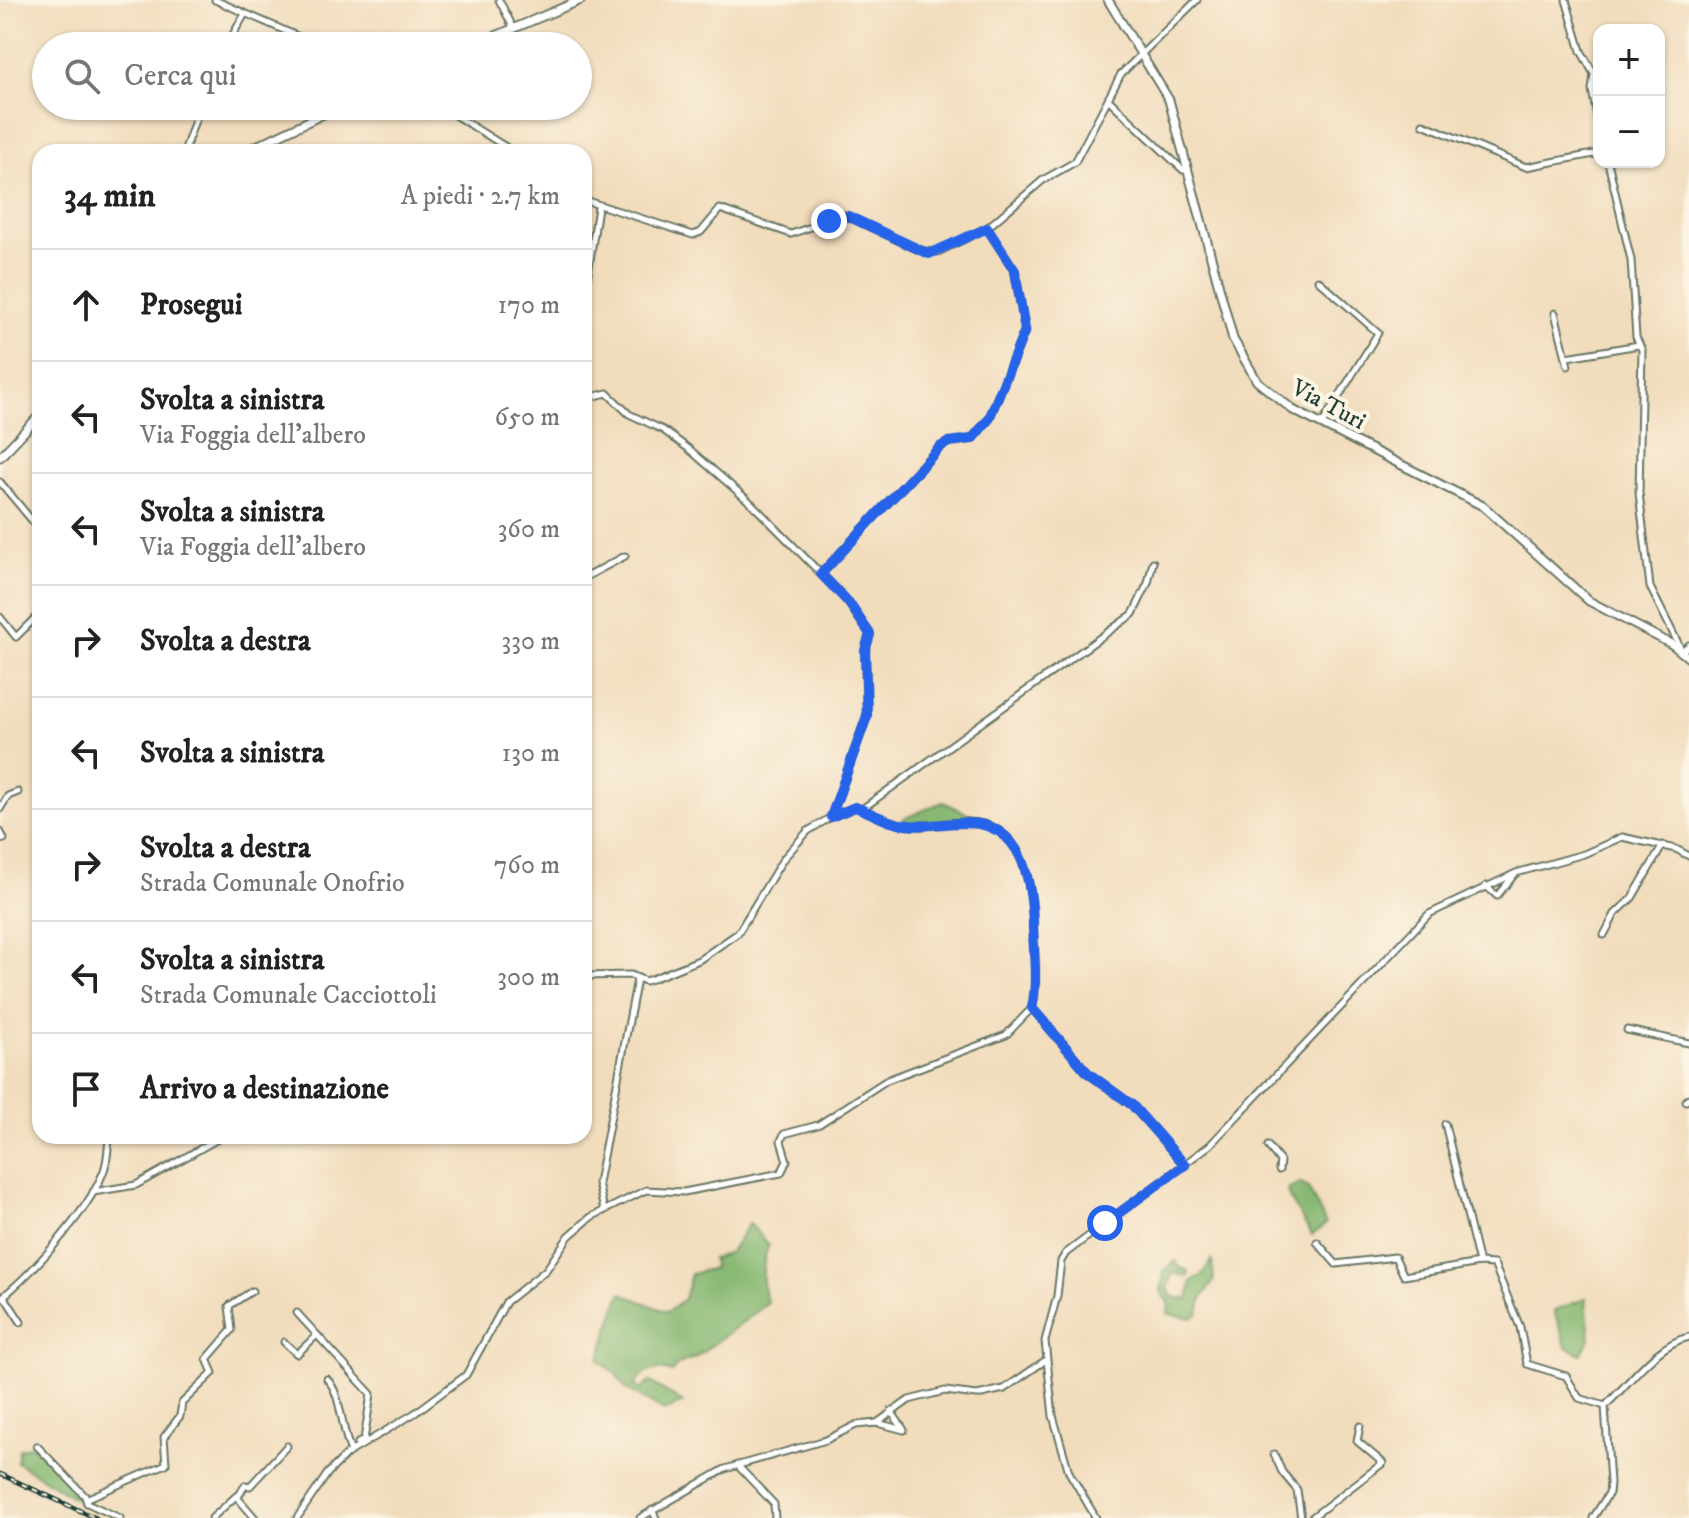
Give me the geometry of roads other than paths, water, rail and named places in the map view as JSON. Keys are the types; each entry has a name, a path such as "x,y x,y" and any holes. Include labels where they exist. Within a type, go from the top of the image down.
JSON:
{"main road":[{"path":"507,32 581,0"},
{"name":"Via Turi","path":"1108,0 1169,100 1228,321 1242,359 1257,381 1277,400 1483,506 1589,601 1682,651 1689,658"},
{"path":"261,144 311,120"},
{"path":"0,457 32,423"}],"street":[{"path":"215,0 287,32"},
{"path":"499,0 514,29"},
{"path":"592,204 693,235 701,232 720,209 791,234 845,215 929,254 987,228 1043,180 1075,162 1119,77 1197,0"},
{"path":"1566,0 1579,47 1594,74 1593,96"},
{"path":"234,32 245,14"},
{"path":"1109,100 1183,170 1188,170"},
{"path":"187,144 195,120"},
{"path":"463,120 501,144"},
{"path":"1423,124 1526,167 1593,154"},
{"path":"1609,168 1631,260 1642,350 1639,493 1649,584 1682,651 1689,645"},
{"path":"592,247 598,207"},
{"path":"821,574 940,447 949,442 972,439 989,419 1022,345 1025,324 1015,271 987,228"},
{"path":"1318,280 1378,333 1322,424"},
{"path":"1555,313 1568,366"},
{"path":"1567,357 1639,345"},
{"path":"592,397 607,393 629,414 669,434 751,503 858,614 870,634 865,651 867,716 831,817"},
{"path":"0,482 32,520"},
{"path":"592,574 625,556"},
{"path":"862,809 1133,614 1148,583 1153,562"},
{"path":"0,617 16,637 32,621"},
{"path":"0,809 8,796 18,792"},
{"path":"592,976 652,979 699,960 738,933 783,859 808,831 855,807 885,822 903,825 977,824 995,831 1018,849 1027,866 1032,915 1032,1008 1088,1073 1132,1105 1185,1165"},
{"path":"0,831 4,839 0,840"},
{"path":"1096,1518 1069,1472 1053,1416 1045,1341 1057,1296 1061,1261 1210,1145 1429,914 1455,905 1486,886 1516,873 1584,854 1622,837 1663,845 1689,856"},
{"path":"1604,935 1615,914 1632,898 1663,845"},
{"path":"1486,886 1497,896 1516,873"},
{"path":"604,1210 598,1183 634,977"},
{"path":"348,1452 415,1413 466,1375 506,1302 546,1270 569,1236 604,1210 646,1190 684,1192 781,1173 787,1161 781,1141 784,1134 818,1125 887,1080 1006,1035 1032,1008"},
{"path":"1627,1030 1689,1043"},
{"path":"1445,1124 1479,1263"},
{"path":"21,1322 2,1297 55,1246 104,1171 108,1144"},
{"path":"90,1194 136,1185 209,1144"},
{"path":"1268,1146 1280,1161 1279,1170"},
{"path":"1317,1242 1336,1264 1375,1264 1395,1257 1404,1276 1479,1263 1494,1264 1520,1327 1527,1364 1566,1376 1579,1398 1605,1406"},
{"path":"86,1499 166,1464 164,1437 180,1416 183,1401 213,1373 207,1359 232,1330 229,1306 252,1291"},
{"path":"297,1313 373,1398 364,1440 328,1473 297,1518"},
{"path":"284,1342 297,1354 317,1335"},
{"path":"1593,1518 1609,1493 1605,1406 1651,1360 1679,1340 1689,1337"},
{"path":"877,1423 909,1400 945,1391 977,1395 1004,1389 1047,1359"},
{"path":"327,1379 337,1388 340,1425 348,1452"},
{"path":"640,1518 737,1465 826,1440 856,1425 877,1423 904,1430 891,1411"},
{"path":"1311,1518 1383,1463 1357,1441 1360,1426"},
{"path":"37,1446 91,1505 120,1518"},
{"path":"212,1518 245,1485 257,1480 287,1446"},
{"path":"1274,1454 1297,1490 1301,1518"},
{"path":"737,1465 774,1504 775,1518"},
{"path":"237,1496 255,1518"},
{"path":"652,1510 656,1518"}],"railway":[{"path":"0,1474 96,1518"}]}
